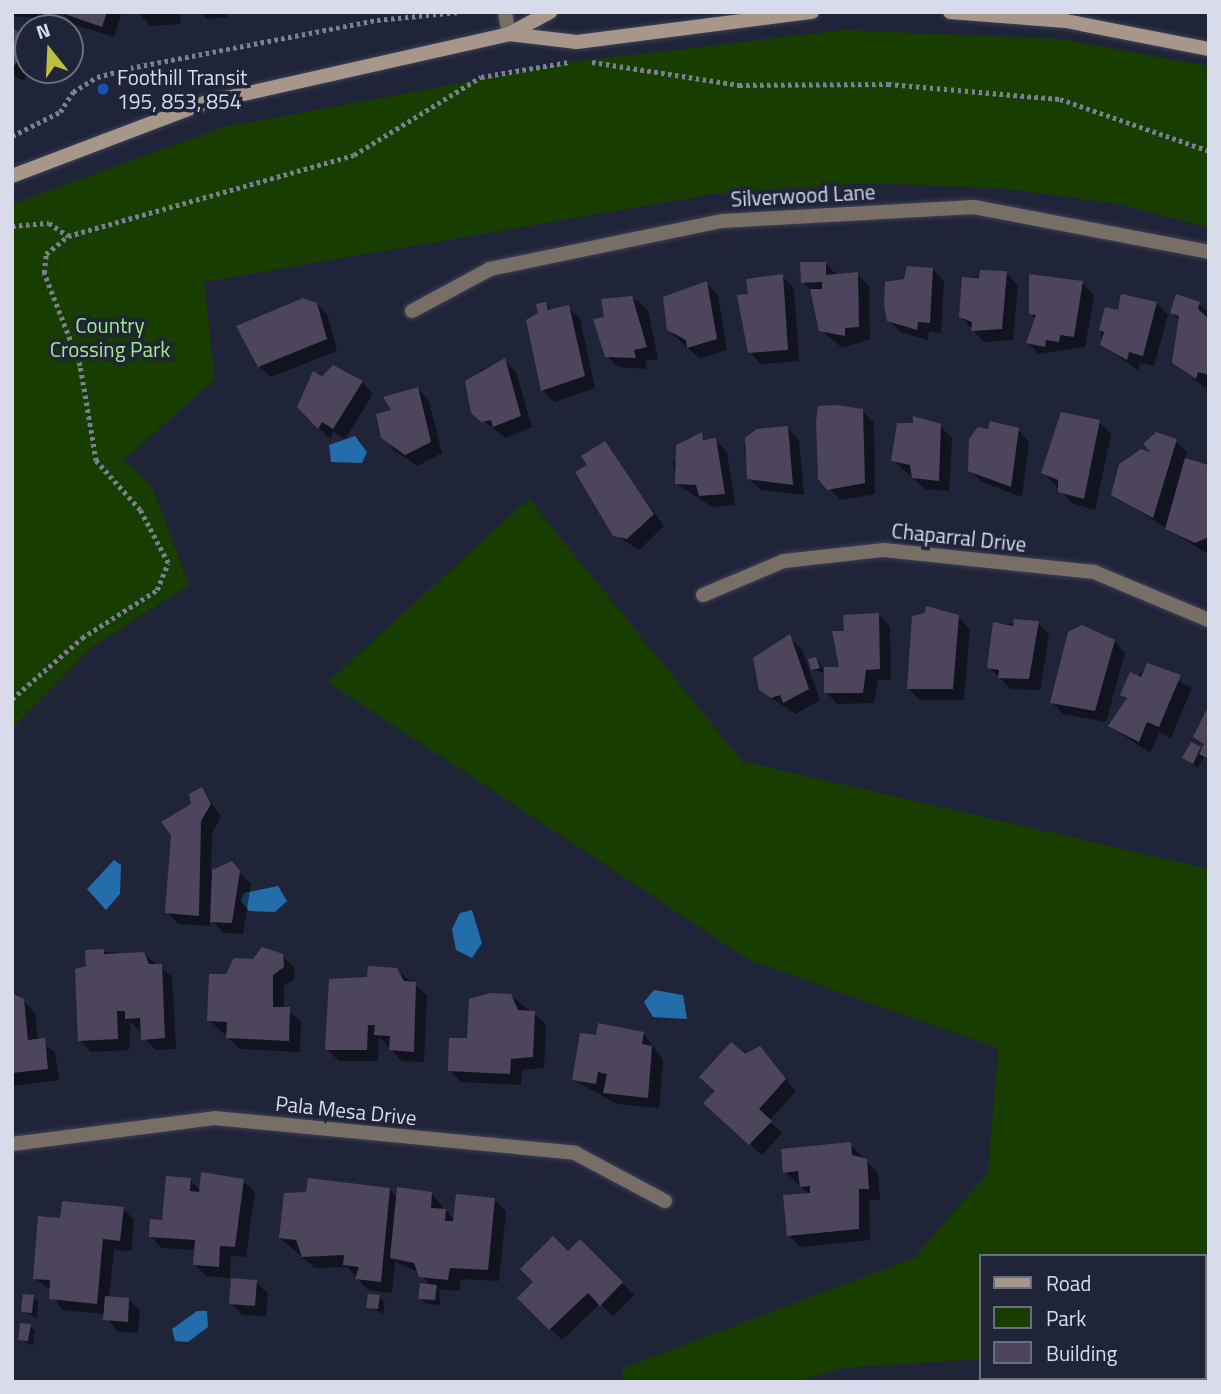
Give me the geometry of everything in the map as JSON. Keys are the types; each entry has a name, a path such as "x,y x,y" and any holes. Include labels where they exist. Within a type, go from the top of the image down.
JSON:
{"main road":[{"path":"12,176 204,103 509,34 550,12"},
{"path":"509,34 577,42 812,12"},
{"path":"950,12 1066,21 1209,48"}],"street":[{"path":"505,12 509,34"},
{"name":"Silverwood Lane","path":"412,311 490,269 722,221 974,208 1209,252"},
{"name":"Chaparral Drive","path":"703,595 784,561 884,550 1094,572 1209,621"},
{"name":"Pala Mesa Drive","path":"12,1143 214,1118 575,1153 665,1201"}],"path":[{"path":"12,136 60,112 74,92 97,77 130,68 377,20 458,12"},
{"path":"12,699 82,638 157,590 168,563 140,510 96,461 80,366 44,273 46,254 68,236 354,155 481,77 580,61 739,85 888,84 1060,99 1209,151"},
{"path":"12,226 50,223 68,236"}],"green space":[{"name":"Country Crossing Park","path":"844,30 1060,39 1209,66 1209,228 1120,204 999,188 867,183 714,194 204,282 215,379 124,460 152,486 189,585 91,648 12,729 12,204 224,127 580,61"},
{"path":"529,499 742,761 1209,869 1209,1358 1207,1254 979,1254 979,1359 842,1368 796,1382 622,1382 623,1368 914,1258 988,1173 998,1048 751,961 328,682"}],"water":[{"path":"355,436 367,452 362,463 331,462 329,445"},
{"path":"114,860 121,865 120,894 106,910 87,889"},
{"path":"278,886 287,901 275,912 249,911 241,901 244,893"},
{"path":"472,910 482,943 472,958 456,950 452,929 460,913"},
{"path":"654,990 683,995 687,1019 653,1017 644,1002"},
{"path":"197,1311 207,1311 208,1327 188,1342 175,1341 172,1329"}],"building":[{"path":"59,12 107,12 102,27 84,21 84,14"},
{"path":"12,27 14,66 12,70"},
{"path":"800,262 826,262 826,275 858,272 859,327 845,328 845,336 819,331 810,289 822,289 822,282 801,283"},
{"path":"907,266 933,268 930,323 918,322 917,330 887,321 884,305 885,282 904,279"},
{"path":"980,270 1007,271 1002,329 971,331 972,322 959,317 962,277 979,278"},
{"path":"783,274 788,350 748,353 737,295 748,294 746,279"},
{"path":"1029,274 1083,281 1074,337 1060,335 1059,342 1046,340 1045,347 1026,343 1036,315 1029,314"},
{"path":"707,281 717,339 687,348 686,340 667,330 663,297"},
{"path":"1121,294 1157,302 1143,356 1129,352 1127,360 1100,345 1104,332 1099,330 1105,307 1118,310"},
{"path":"1176,294 1200,302 1198,309 1209,319 1209,375 1198,372 1196,379 1172,363 1179,316 1170,313"},
{"path":"632,296 647,347 634,350 636,358 605,357 593,319 604,317 601,299"},
{"path":"303,298 317,303 327,339 258,367 236,326"},
{"path":"546,302 548,310 569,305 585,376 541,391 526,320 538,313 536,304"},
{"path":"505,358 521,416 493,427 491,420 481,422 471,413 465,381"},
{"path":"333,365 363,381 333,429 322,422 318,429 297,407 313,371 322,376"},
{"path":"418,387 431,442 405,455 381,438 376,414 391,410 383,397"},
{"path":"836,405 863,409 865,483 827,490 818,479 816,421 818,406"},
{"path":"1061,412 1100,420 1084,499 1058,492 1058,480 1041,473"},
{"path":"913,416 941,424 939,481 912,478 910,465 891,461 897,423 913,423"},
{"path":"990,421 1019,428 1011,487 968,471 969,439 978,427 988,429"},
{"path":"788,426 793,485 747,479 745,438 757,429"},
{"path":"702,432 703,440 716,438 725,494 699,496 696,485 675,484 676,445"},
{"path":"1156,432 1177,439 1153,518 1111,495 1119,464 1141,449 1150,452 1143,444"},
{"path":"605,441 654,514 627,539 613,536 575,472 587,465 581,456"},
{"path":"1185,458 1209,465 1209,537 1195,543 1165,529"},
{"path":"926,606 959,615 953,689 907,689 912,616 925,613"},
{"path":"879,613 880,669 866,670 863,693 824,693 824,667 839,667 832,631 844,631 843,615"},
{"path":"1014,619 1039,621 1029,679 998,678 999,670 987,668 993,622 1013,626"},
{"path":"1082,625 1115,640 1095,711 1050,703 1068,632"},
{"path":"790,634 809,689 783,703 780,695 771,698 759,690 753,658"},
{"path":"816,657 820,668 811,670 808,659"},
{"path":"1147,663 1181,675 1159,727 1147,722 1139,742 1108,726 1127,698 1120,695 1130,672 1141,677"},
{"path":"1209,705 1209,759 1199,754 1204,744 1193,737"},
{"path":"1191,742 1201,747 1193,764 1182,758"},
{"path":"202,787 211,804 201,821 199,916 165,913 171,835 161,822 191,804 189,794"},
{"path":"232,861 240,871 232,923 210,922 212,870"},
{"path":"262,947 283,954 284,967 273,975 273,1007 290,1007 289,1041 226,1038 227,1022 207,1021 209,974 226,974 234,958 253,959"},
{"path":"104,949 104,954 144,952 149,964 162,964 165,1038 141,1040 140,1018 125,1019 125,1011 117,1011 118,1039 78,1041 75,969 86,966 85,950"},
{"path":"368,966 397,968 404,981 416,982 414,1052 389,1050 390,1036 374,1035 375,1025 368,1025 367,1050 325,1050 329,979 367,977"},
{"path":"12,993 24,999 28,1040 45,1038 48,1069 12,1073"},
{"path":"490,993 511,994 518,1010 535,1011 533,1057 511,1059 510,1074 448,1071 449,1038 467,1038 469,999"},
{"path":"598,1023 644,1032 642,1044 652,1046 648,1098 603,1093 607,1074 598,1072 596,1084 572,1080 580,1033 596,1035"},
{"path":"731,1042 745,1054 760,1046 786,1079 759,1109 772,1121 749,1145 703,1103 715,1091 699,1077"},
{"path":"851,1142 852,1155 867,1159 869,1189 859,1189 859,1229 787,1236 783,1195 810,1193 810,1186 800,1187 798,1171 783,1173 781,1149"},
{"path":"201,1172 244,1179 235,1247 220,1246 219,1267 193,1265 195,1240 149,1237 150,1219 162,1220 166,1176 191,1178 190,1191 199,1192"},
{"path":"308,1178 390,1188 381,1282 355,1279 359,1267 343,1265 344,1255 302,1257 296,1240 279,1238 284,1193 306,1192"},
{"path":"397,1187 432,1192 431,1208 446,1209 445,1221 453,1221 456,1194 495,1198 488,1270 450,1268 448,1280 419,1277 414,1263 390,1258"},
{"path":"62,1201 124,1207 120,1241 103,1239 97,1304 49,1299 50,1280 33,1279 38,1216 60,1218"},
{"path":"553,1236 568,1251 580,1239 623,1282 600,1306 588,1293 549,1330 517,1298 533,1282 520,1269"},
{"path":"231,1278 257,1280 255,1306 229,1304"},
{"path":"420,1283 437,1285 435,1300 418,1299"},
{"path":"23,1294 34,1295 32,1313 21,1312"},
{"path":"368,1294 380,1295 378,1309 366,1308"},
{"path":"105,1296 129,1298 128,1322 103,1320"},
{"path":"20,1323 31,1324 28,1341 18,1340"}],"place":[{"name":"Foothill Transit 195, 853, 854","path":"103,89"}]}
